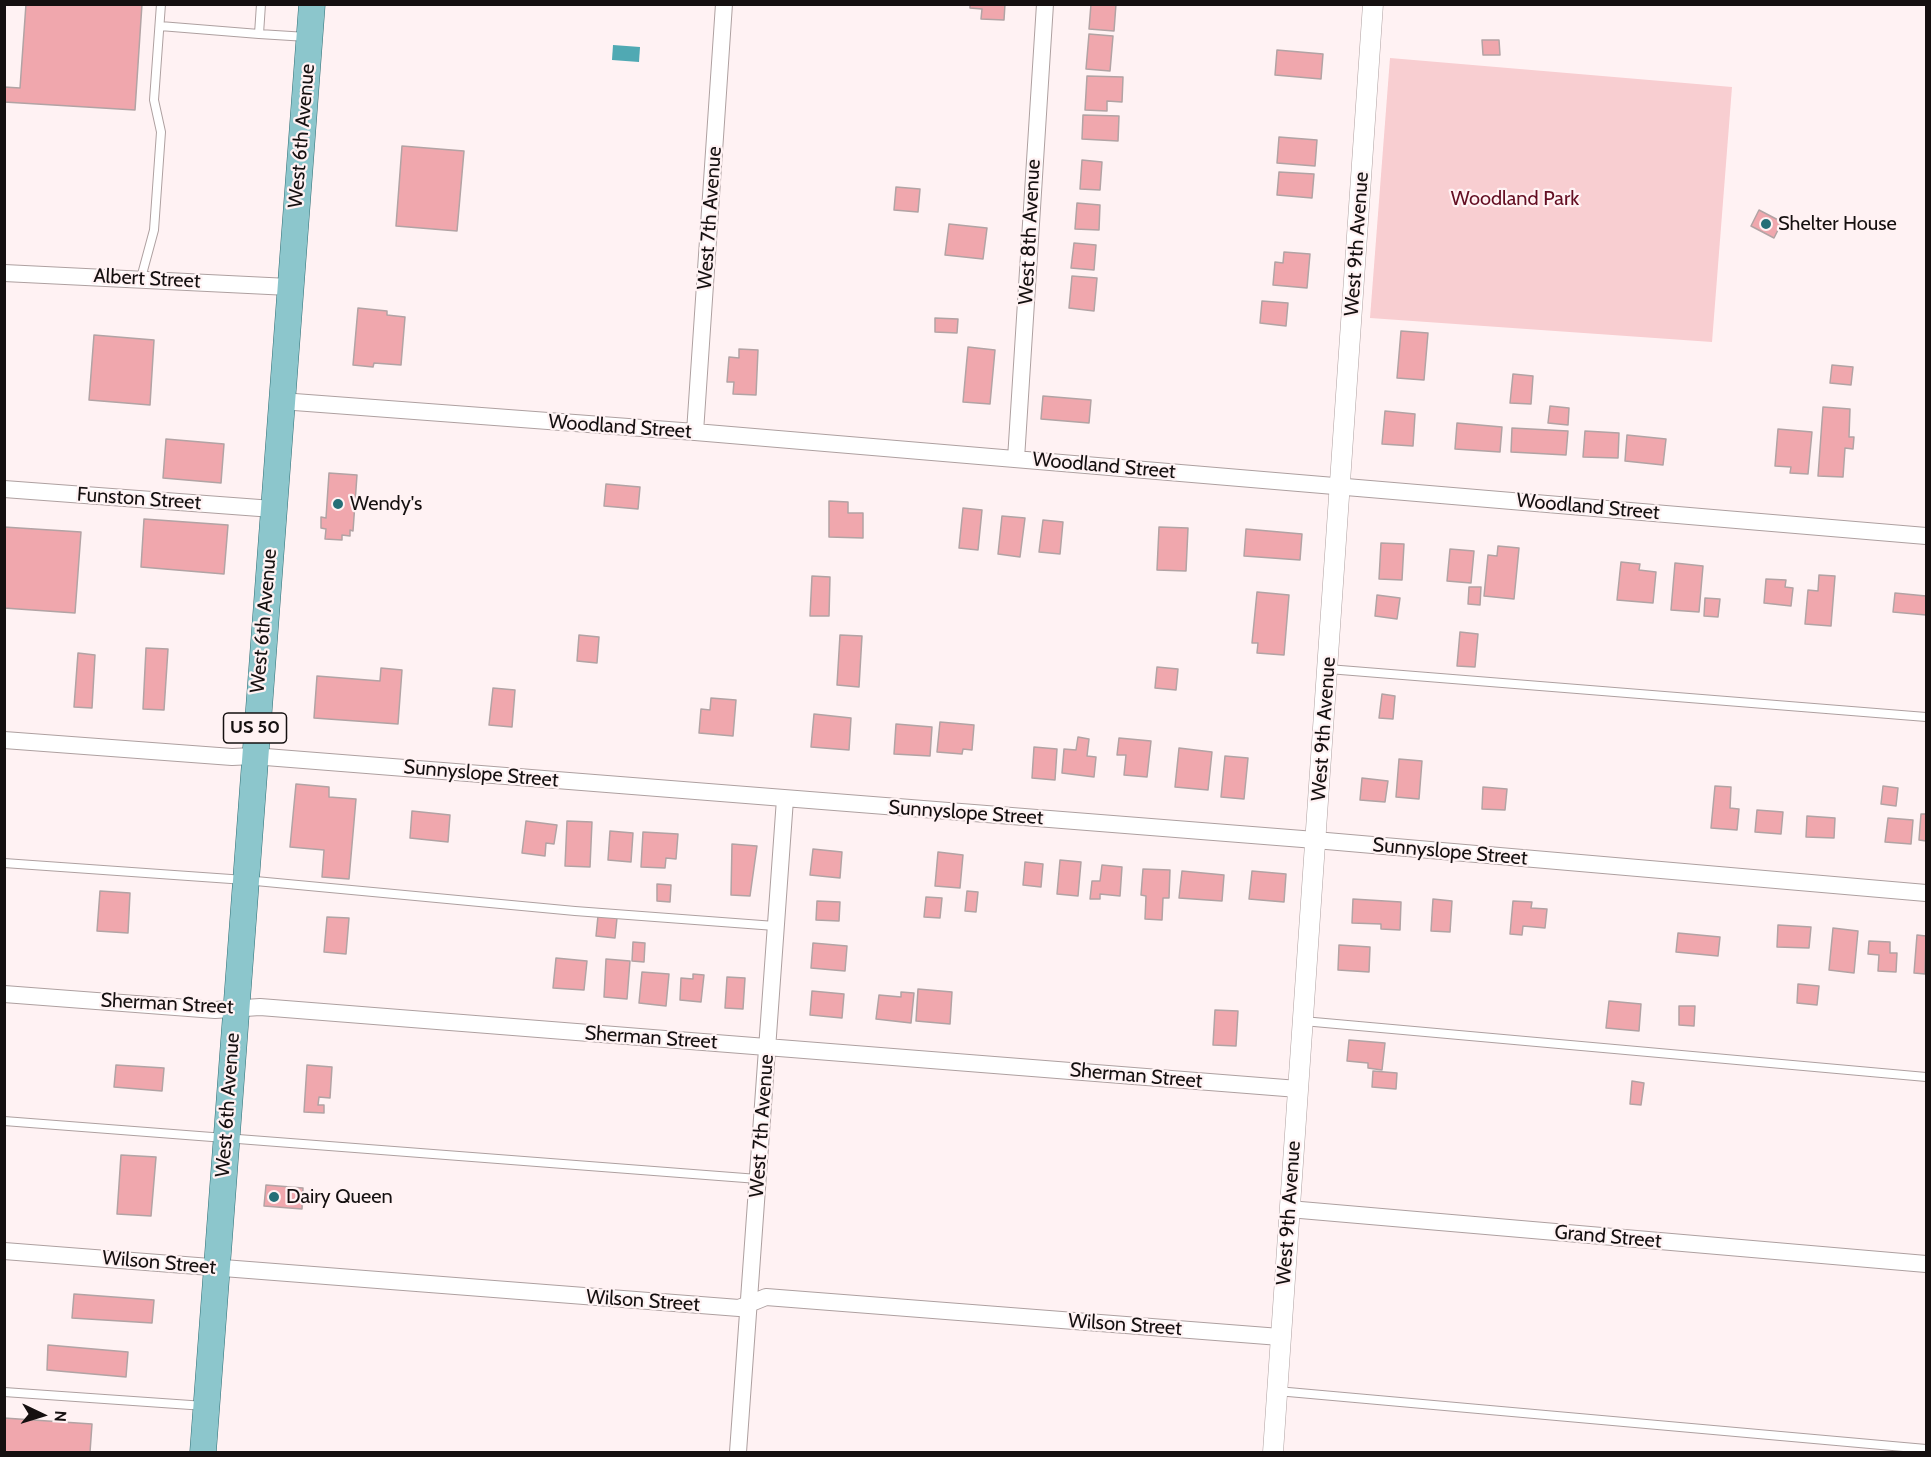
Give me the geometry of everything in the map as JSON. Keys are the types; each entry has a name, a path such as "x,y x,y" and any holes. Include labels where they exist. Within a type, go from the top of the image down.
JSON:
{"main road":[{"name":"West 6th Avenue","path":"203,1452 253,756 312,4"}],"street":[{"name":"West 7th Avenue","path":"695,432 724,4"},
{"name":"West 8th Avenue","path":"1016,459 1045,4"},
{"name":"West 9th Avenue","path":"1273,1452 1341,486 1372,4"},
{"name":"Albert Street","path":"4,273 289,287"},
{"name":"Woodland Street","path":"281,401 695,432 1926,536"},
{"name":"Funston Street","path":"4,489 273,508"},
{"name":"Sunnyslope Street","path":"4,740 232,757 253,756 1315,840 1797,884 1926,893"},
{"name":"West 7th Avenue","path":"738,1452 785,799"},
{"name":"Sherman Street","path":"4,994 214,1010 260,1007 1298,1089"},
{"name":"Grand Street","path":"1289,1209 1926,1264"},
{"name":"Wilson Street","path":"4,1251 739,1308 750,1306 766,1297 1280,1337"}],"lane":[{"path":"141,278 154,230 161,132 154,100 161,4"},
{"path":"259,34 261,4"},
{"path":"160,26 309,37"},
{"path":"1328,669 1926,717"},
{"path":"4,863 245,880 575,911 775,926"},
{"path":"1303,1021 1926,1077"},
{"path":"4,1121 226,1136 758,1179"},
{"path":"1277,1391 1926,1449"},
{"path":"4,1392 206,1406"}],"green space":[{"name":"Woodland Park","path":"1390,58 1732,87 1712,342 1370,318"}],"water":[{"path":"613,45 640,47 639,62 612,60"}],"building":[{"path":"26,4 142,4 135,110 4,102 4,87 20,88"},
{"path":"970,4 1005,4 1004,20 981,19 982,9 970,8"},
{"path":"1091,4 1116,4 1114,31 1089,29"},
{"path":"1089,34 1113,36 1110,71 1086,69"},
{"path":"1482,40 1499,40 1500,55 1483,55"},
{"path":"1277,50 1323,54 1321,79 1275,75"},
{"path":"1087,76 1123,77 1122,102 1107,101 1107,111 1085,110"},
{"path":"1083,115 1119,116 1118,141 1082,139"},
{"path":"1279,137 1317,140 1315,166 1277,163"},
{"path":"402,146 464,151 457,231 396,226"},
{"path":"1082,160 1102,162 1100,190 1080,189"},
{"path":"1279,172 1314,174 1312,198 1277,195"},
{"path":"896,187 920,189 918,212 894,210"},
{"path":"1077,203 1100,205 1099,230 1075,229"},
{"name":"Shelter House","path":"1759,210 1782,222 1774,238 1751,226"},
{"path":"949,224 987,228 983,259 945,255"},
{"path":"1074,243 1096,245 1094,270 1071,268"},
{"path":"1284,252 1310,254 1307,288 1273,285 1275,262 1283,263"},
{"path":"1072,276 1097,278 1094,311 1069,308"},
{"path":"1262,301 1288,303 1286,326 1260,323"},
{"path":"358,308 387,311 387,315 405,317 401,365 374,363 373,367 353,365"},
{"path":"935,318 958,319 957,333 935,332"},
{"path":"1401,331 1428,333 1424,380 1397,378"},
{"path":"94,335 154,340 150,405 89,400"},
{"path":"968,347 995,350 990,404 963,402"},
{"path":"739,349 758,350 756,395 733,394 734,382 727,382 729,357 739,358"},
{"path":"1832,365 1853,367 1851,385 1830,383"},
{"path":"1513,374 1533,376 1531,404 1510,403"},
{"path":"1043,396 1091,400 1089,423 1041,419"},
{"path":"1550,406 1569,408 1568,425 1548,423"},
{"path":"1823,407 1850,409 1849,437 1854,437 1853,449 1845,448 1843,477 1818,476"},
{"path":"1385,411 1415,414 1413,446 1382,444"},
{"path":"1457,423 1502,427 1500,452 1455,449"},
{"path":"1512,428 1568,431 1566,455 1511,452"},
{"path":"1778,429 1812,432 1808,474 1790,473 1791,467 1775,466"},
{"path":"1585,431 1619,433 1618,458 1583,457"},
{"path":"1627,435 1666,439 1663,465 1625,461"},
{"path":"166,439 224,444 221,483 163,478"},
{"path":"329,473 357,475 353,531 350,530 350,536 342,535 342,540 325,539 326,529 321,528 321,517 326,518"},
{"path":"606,484 640,487 638,509 604,506"},
{"path":"829,501 848,502 848,513 863,513 863,538 829,537"},
{"path":"963,508 982,510 978,550 959,548"},
{"path":"1002,516 1025,518 1020,557 998,554"},
{"path":"144,519 228,525 224,574 141,567"},
{"path":"1043,520 1063,522 1060,554 1039,552"},
{"path":"4,527 81,532 75,613 4,608"},
{"path":"1159,527 1188,528 1186,571 1157,570"},
{"path":"1246,529 1302,534 1300,560 1244,556"},
{"path":"1381,543 1404,544 1402,580 1379,579"},
{"path":"1498,546 1519,548 1514,599 1484,596 1488,555 1497,556"},
{"path":"1450,549 1474,551 1471,583 1447,581"},
{"path":"1621,562 1640,564 1639,570 1656,572 1653,603 1617,600"},
{"path":"1675,563 1703,566 1699,612 1671,610"},
{"path":"1819,575 1835,576 1831,626 1805,624 1808,590 1818,591"},
{"path":"812,576 830,577 829,616 810,616"},
{"path":"1766,579 1786,580 1785,587 1793,588 1791,606 1764,603"},
{"path":"1469,587 1481,587 1480,605 1468,604"},
{"path":"1257,592 1289,595 1284,655 1257,653 1258,643 1252,643"},
{"path":"1895,593 1926,596 1926,615 1893,612"},
{"path":"1377,595 1400,598 1397,619 1375,616"},
{"path":"1705,598 1720,599 1718,617 1704,616"},
{"path":"1460,632 1478,634 1475,667 1457,666"},
{"path":"579,635 599,637 597,663 577,661"},
{"path":"840,635 862,636 859,687 837,685"},
{"path":"146,648 168,649 164,710 143,709"},
{"path":"78,653 95,655 92,708 74,707"},
{"path":"1157,667 1178,669 1176,690 1155,688"},
{"path":"381,668 402,670 398,724 314,718 317,676 380,681"},
{"path":"493,688 515,690 512,727 489,725"},
{"path":"1382,694 1395,696 1393,719 1379,718"},
{"path":"711,698 736,700 733,736 699,733 701,709 710,710"},
{"path":"814,714 851,718 849,750 811,747"},
{"path":"940,722 974,725 972,750 963,749 962,754 937,752"},
{"path":"896,724 932,727 930,756 894,754"},
{"path":"1078,737 1089,739 1087,756 1096,757 1094,777 1062,773 1064,749 1076,750"},
{"path":"1119,738 1151,741 1147,777 1124,775 1126,755 1117,755"},
{"path":"1034,747 1057,749 1055,780 1032,778"},
{"path":"1179,748 1212,752 1208,790 1175,787"},
{"path":"1225,756 1248,758 1244,799 1221,797"},
{"path":"1399,759 1422,761 1419,799 1396,797"},
{"path":"1362,778 1388,781 1385,802 1360,800"},
{"path":"296,784 329,787 329,797 356,799 349,879 322,877 324,850 290,847"},
{"path":"1715,786 1731,787 1730,808 1739,809 1737,830 1711,828"},
{"path":"1883,786 1898,788 1896,806 1881,804"},
{"path":"1483,787 1507,789 1505,810 1482,809"},
{"path":"1757,810 1783,812 1781,834 1755,832"},
{"path":"412,811 450,815 448,842 410,838"},
{"path":"1921,814 1926,814 1926,841 1919,840"},
{"path":"1807,816 1835,818 1834,838 1806,837"},
{"path":"1888,818 1913,820 1911,844 1885,842"},
{"path":"526,821 557,825 554,844 546,843 545,856 522,853"},
{"path":"567,821 592,822 590,867 565,866"},
{"path":"610,831 633,833 631,862 608,860"},
{"path":"643,832 678,834 676,859 666,858 665,868 641,867"},
{"path":"732,844 757,846 750,896 731,895"},
{"path":"813,849 842,852 840,878 810,875"},
{"path":"938,852 963,855 960,888 935,886"},
{"path":"1060,860 1081,862 1078,896 1057,894"},
{"path":"1025,862 1043,864 1041,887 1023,885"},
{"path":"1102,865 1122,867 1120,896 1100,894 1100,899 1090,899 1092,881 1100,881"},
{"path":"1143,869 1170,870 1169,898 1163,898 1162,920 1145,919 1146,896 1141,895"},
{"path":"1182,871 1224,875 1222,901 1179,898"},
{"path":"1252,871 1286,874 1284,902 1249,899"},
{"path":"657,884 671,885 670,902 657,901"},
{"path":"100,891 130,893 128,933 97,931"},
{"path":"967,891 978,892 976,912 965,911"},
{"path":"926,897 942,898 940,918 924,917"},
{"path":"1353,899 1401,902 1400,930 1381,929 1381,924 1352,923"},
{"path":"1433,899 1452,901 1450,932 1431,931"},
{"path":"817,901 840,902 839,921 816,920"},
{"path":"1513,901 1532,902 1531,908 1547,909 1545,928 1523,926 1522,935 1510,934"},
{"path":"598,916 617,918 615,938 596,936"},
{"path":"327,917 349,918 346,954 324,952"},
{"path":"1778,925 1811,927 1809,948 1777,947"},
{"path":"1833,928 1858,931 1854,973 1829,970"},
{"path":"1678,933 1720,937 1718,956 1676,952"},
{"path":"1917,935 1926,936 1925,974 1914,973"},
{"path":"1869,941 1890,942 1890,953 1897,953 1896,972 1878,971 1879,955 1868,954"},
{"path":"633,942 645,943 644,962 632,961"},
{"path":"813,943 847,946 845,971 811,968"},
{"path":"1339,945 1370,947 1369,972 1338,970"},
{"path":"556,958 587,961 584,990 553,988"},
{"path":"606,959 630,961 627,999 604,997"},
{"path":"642,972 669,974 666,1006 639,1003"},
{"path":"693,974 704,975 701,1002 680,1000 681,978 693,979"},
{"path":"727,977 745,978 743,1009 725,1008"},
{"path":"1798,984 1819,986 1817,1005 1797,1003"},
{"path":"918,989 952,992 950,1024 916,1021"},
{"path":"812,991 844,994 842,1018 810,1015"},
{"path":"901,992 914,993 911,1023 876,1019 879,995 901,997"},
{"path":"1609,1001 1641,1004 1639,1031 1606,1028"},
{"path":"1679,1006 1695,1006 1694,1026 1679,1025"},
{"path":"1215,1010 1238,1011 1236,1046 1213,1045"},
{"path":"1349,1040 1385,1043 1382,1070 1368,1068 1368,1063 1347,1061"},
{"path":"116,1065 164,1068 162,1091 114,1087"},
{"path":"307,1065 332,1067 330,1098 319,1097 318,1105 324,1105 324,1113 304,1112"},
{"path":"1373,1071 1397,1073 1396,1089 1372,1087"},
{"path":"1632,1081 1644,1083 1641,1105 1630,1104"},
{"path":"121,1155 156,1157 151,1216 117,1214"},
{"path":"266,1185 303,1188 302,1209 264,1206"},
{"path":"74,1294 154,1300 152,1323 72,1318"},
{"path":"48,1345 128,1352 126,1377 47,1370"},
{"path":"4,1418 92,1424 90,1452 4,1452"}],"place":[{"name":"Shelter House","path":"1766,224"},
{"name":"Wendy's","path":"338,504"},
{"name":"Dairy Queen","path":"274,1197"}]}
